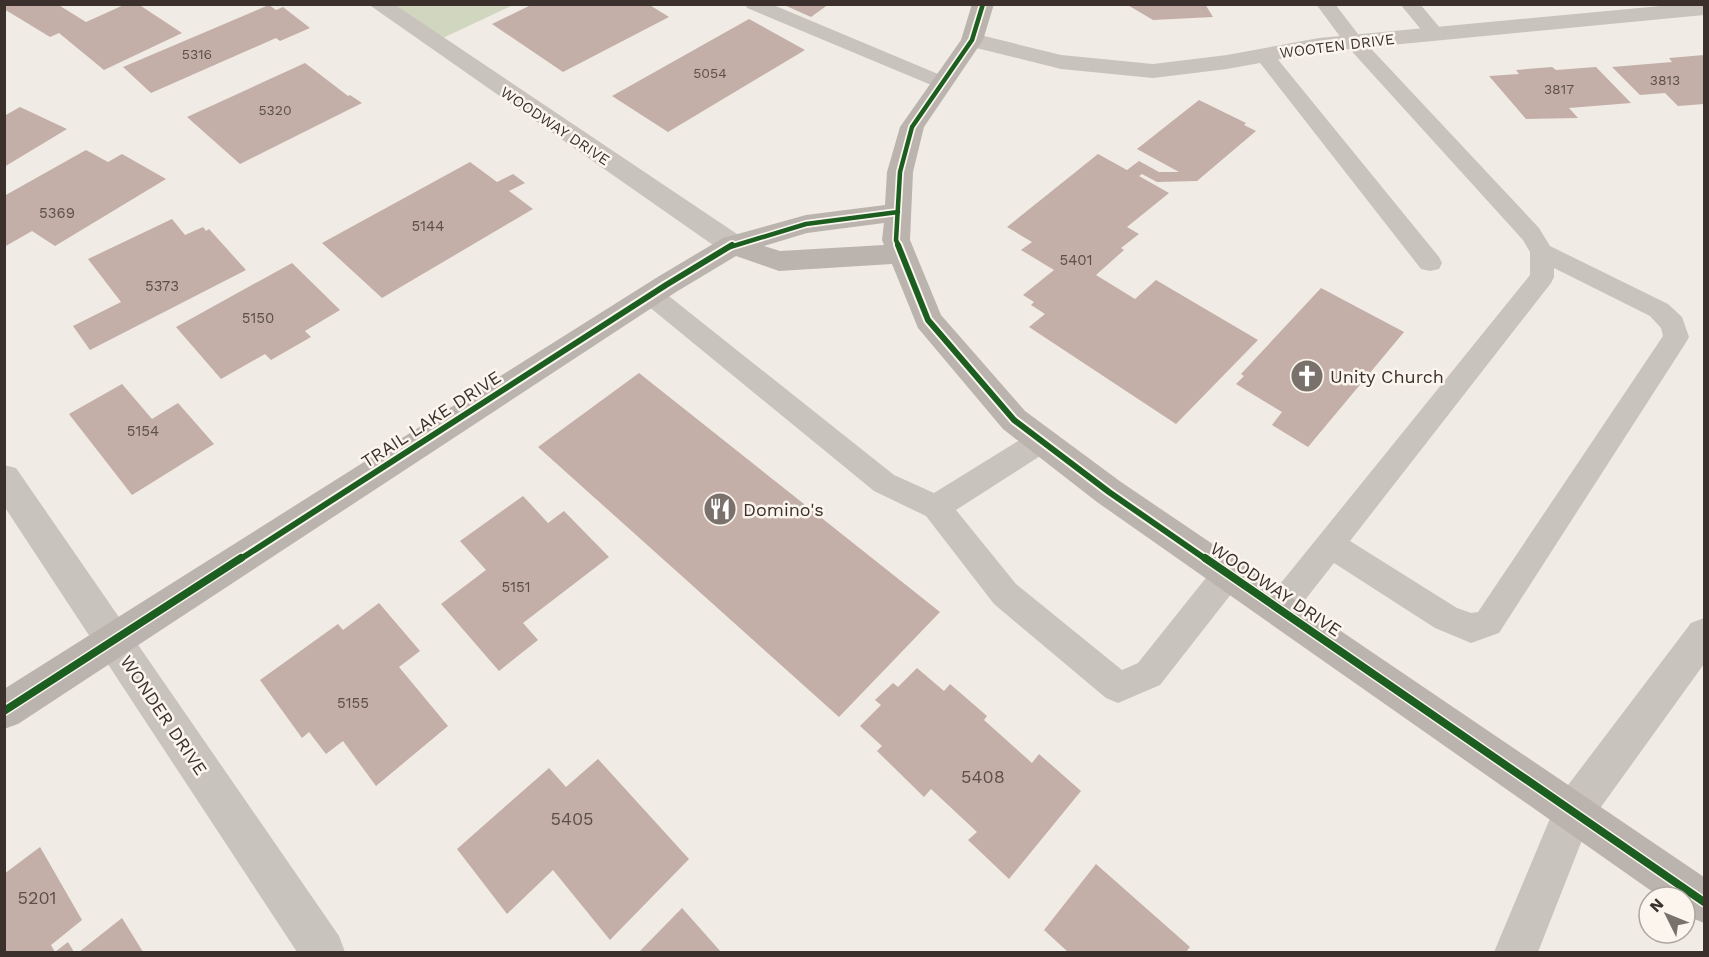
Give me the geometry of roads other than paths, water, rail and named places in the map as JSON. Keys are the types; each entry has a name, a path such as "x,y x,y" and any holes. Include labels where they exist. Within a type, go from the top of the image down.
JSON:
{"street":[{"name":"WOODWAY DRIVE","path":"379,4 733,245"},
{"path":"733,245 779,261 899,247 900,172 912,127 972,40 983,4"},
{"name":"WOOTEN DRIVE","path":"972,40 1061,62 1153,71 1354,42 1704,9"},
{"name":"TRAIL LAKE DRIVE","path":"4,711 651,295 733,245 806,224 898,212"},
{"name":"WOODWAY DRIVE","path":"899,247 928,320 1014,420 1109,492 1704,902"},
{"name":"WONDER DRIVE","path":"4,478 323,952"},
{"path":"1516,952 1573,812 1704,635"}],"lane":[{"path":"754,4 943,83"},
{"path":"1279,609 1542,277 1542,252 1531,234 1354,42 1325,4"},
{"path":"1409,4 1435,34"},
{"path":"1264,55 1430,263"},
{"path":"1331,545 1446,618 1471,628 1488,623 1676,337 1672,324 1659,310 1542,252"},
{"path":"651,295 884,483 936,507 1005,594 1118,687 1149,674 1228,574"},
{"path":"936,507 1041,441"}],"place":[{"name":"Unity Church","path":"1307,376"},
{"name":"Domino's","path":"720,509"}]}
